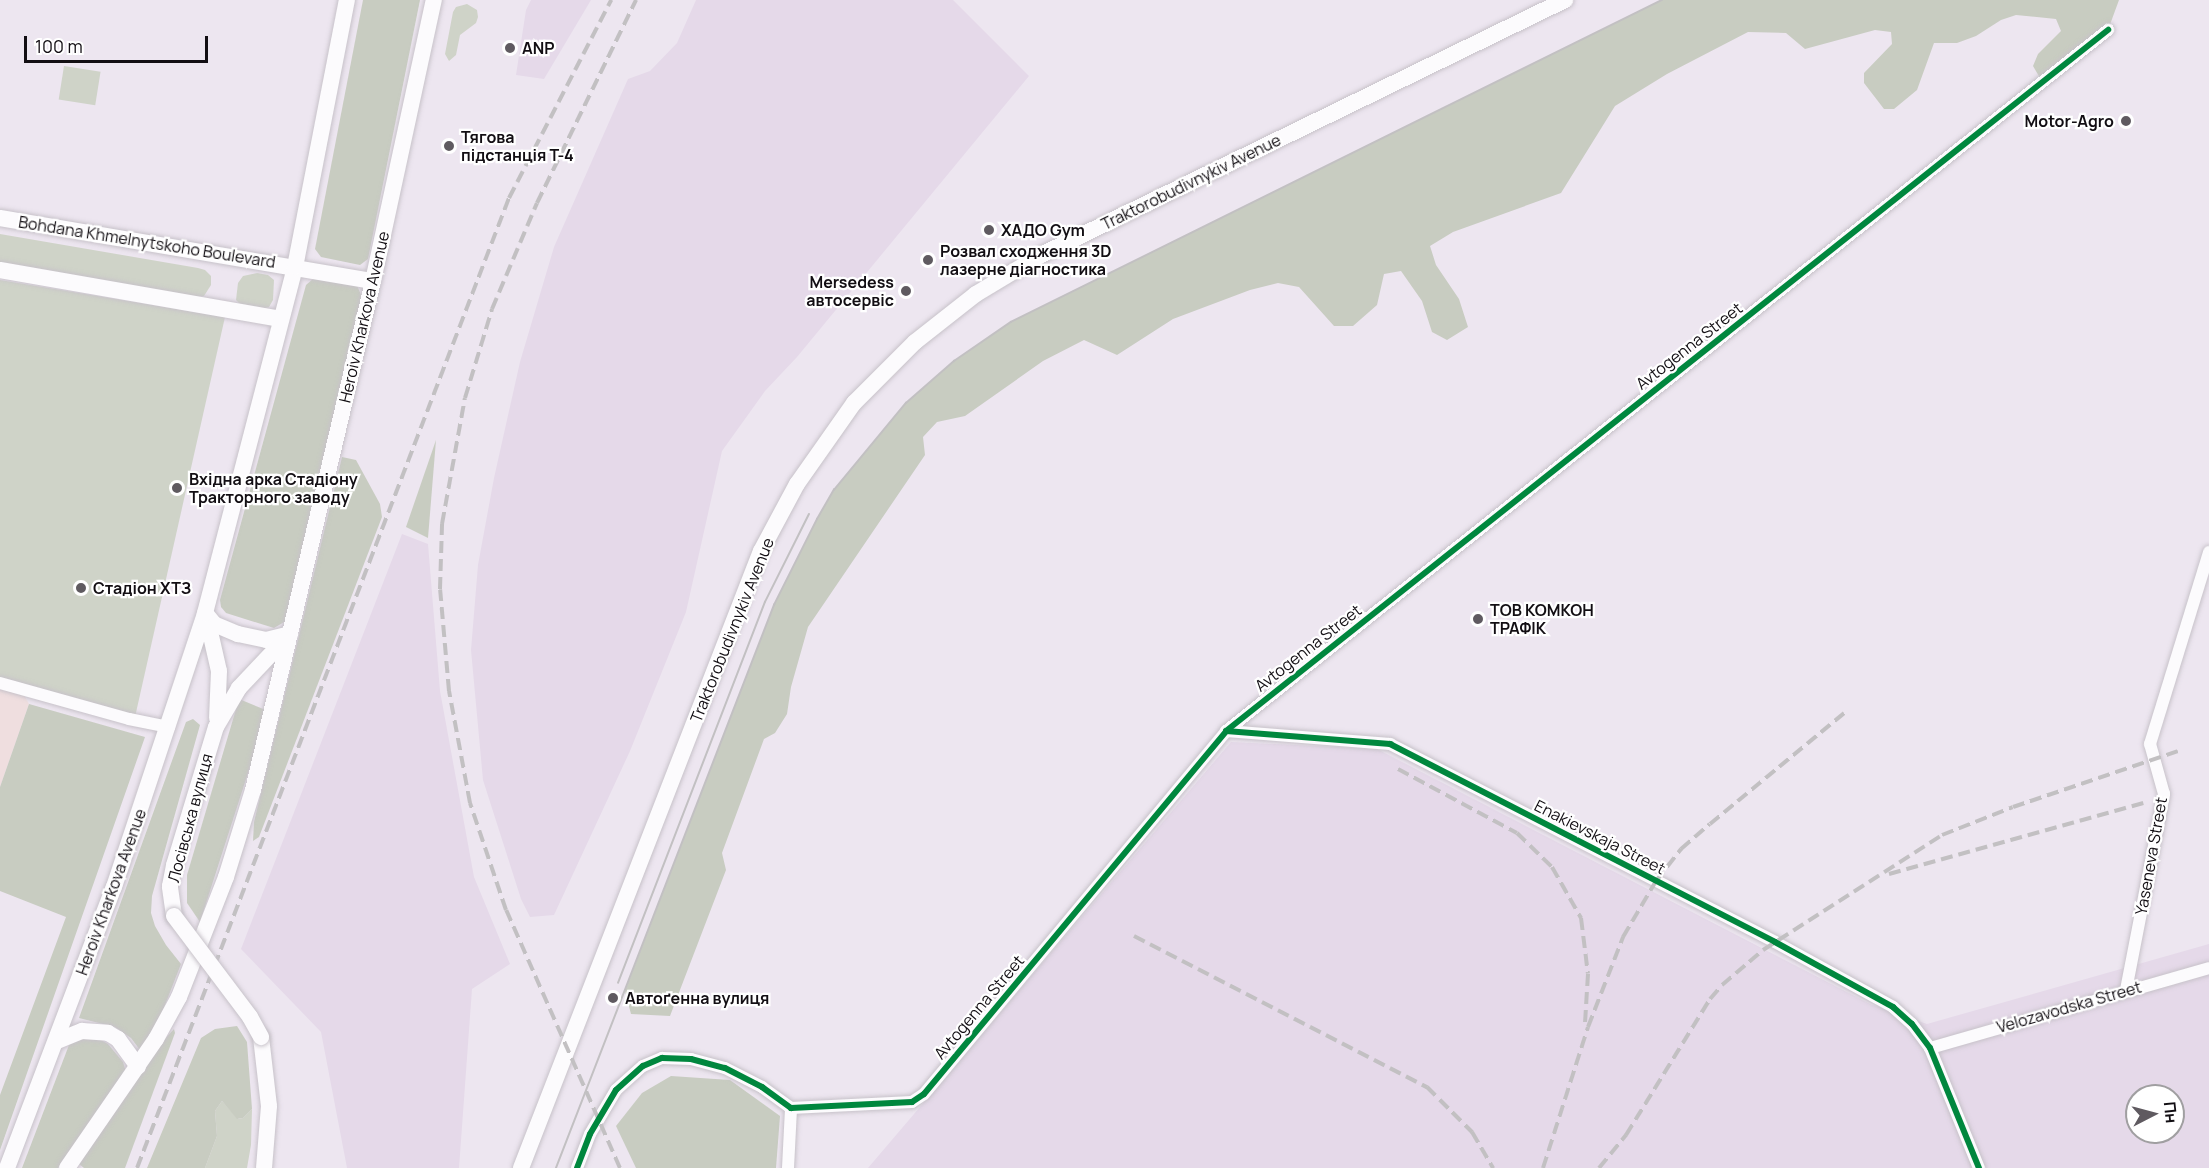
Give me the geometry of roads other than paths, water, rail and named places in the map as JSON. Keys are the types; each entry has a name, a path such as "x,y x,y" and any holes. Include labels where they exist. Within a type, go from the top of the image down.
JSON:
{"main road":[{"name":"Heroiv Kharkova Avenue","path":"8,1168 57,1041 169,727 205,613 295,267 347,0"},
{"name":"Heroiv Kharkova Avenue","path":"67,1168 138,1067 179,997 226,877 253,790 290,634 373,281 434,0"},
{"name":"Traktorobudivnykiv Avenue","path":"521,1168 649,844 713,670 762,551 797,484 854,403 915,342 976,294 1041,255 1564,0"},
{"name":"Bohdana Khmelnytskoho Boulevard","path":"0,218 373,281"},
{"path":"0,270 281,319"},
{"path":"205,613 214,624 238,634 266,640 290,634"},
{"path":"205,613 219,671 216,727"},
{"path":"216,727 239,688 290,634"},
{"name":"Лосівська вулиця","path":"216,727 174,865 170,886 174,916 250,1017 261,1037 268,1106 264,1168"},
{"path":"57,1041 82,1031 108,1033 118,1039 138,1067"}],"street":[{"name":"Avtogenna Street","path":"791,1108 912,1102 924,1094 1226,731 2108,30"},
{"name":"Yaseneva Street","path":"2126,990 2164,794 2150,744 2209,552"},
{"path":"0,683 129,719 169,727"},
{"name":"Enakievskaja Street","path":"1226,731 1390,744 1765,937 1893,1007 1912,1024 1930,1048 1979,1168"},
{"name":"Velozavodska Street","path":"1930,1048 2209,968"},
{"path":"577,1168 590,1134 616,1090 635,1071 652,1061 677,1057 725,1068 762,1088 791,1108 788,1168"}],"tram line":[{"path":"556,1168 774,605 834,490 906,403 954,361 1011,322 1662,0"},
{"path":"618,983 765,602 809,514"}],"railway":[{"path":"137,1168 509,198 611,0"},
{"path":"620,1168 506,910 470,803 449,691 440,589 442,524 465,398 492,309 537,203 636,0"},
{"path":"1543,1168 1588,1027 1623,937 1656,881 1681,849 1844,713"},
{"path":"1599,1168 1626,1135 1710,999 1722,985 1763,950 1942,835 2013,807 2178,751"},
{"path":"1398,769 1517,833 1552,867 1581,918 1588,974 1585,1023"},
{"path":"1889,874 2144,803"},
{"path":"1134,936 1427,1087 1472,1132 1493,1168"}],"place":[{"name":"ANP","path":"510,48"},
{"name":"Motor-Agro","path":"2126,121"},
{"name":"Тягова підстанція Т-4","path":"449,146"},
{"name":"ХАДО Gym","path":"989,230"},
{"name":"Розвал сходження 3D лазерне діагностика","path":"928,260"},
{"name":"Mersedess автосервіс","path":"906,291"},
{"name":"Вхідна арка Стадіону Тракторного заводу","path":"177,488"},
{"name":"Стадіон ХТЗ","path":"81,588"},
{"name":"ТОВ КОМКОН ТРАФІК","path":"1478,619"},
{"name":"Автоґенна вулиця","path":"613,998"}]}
